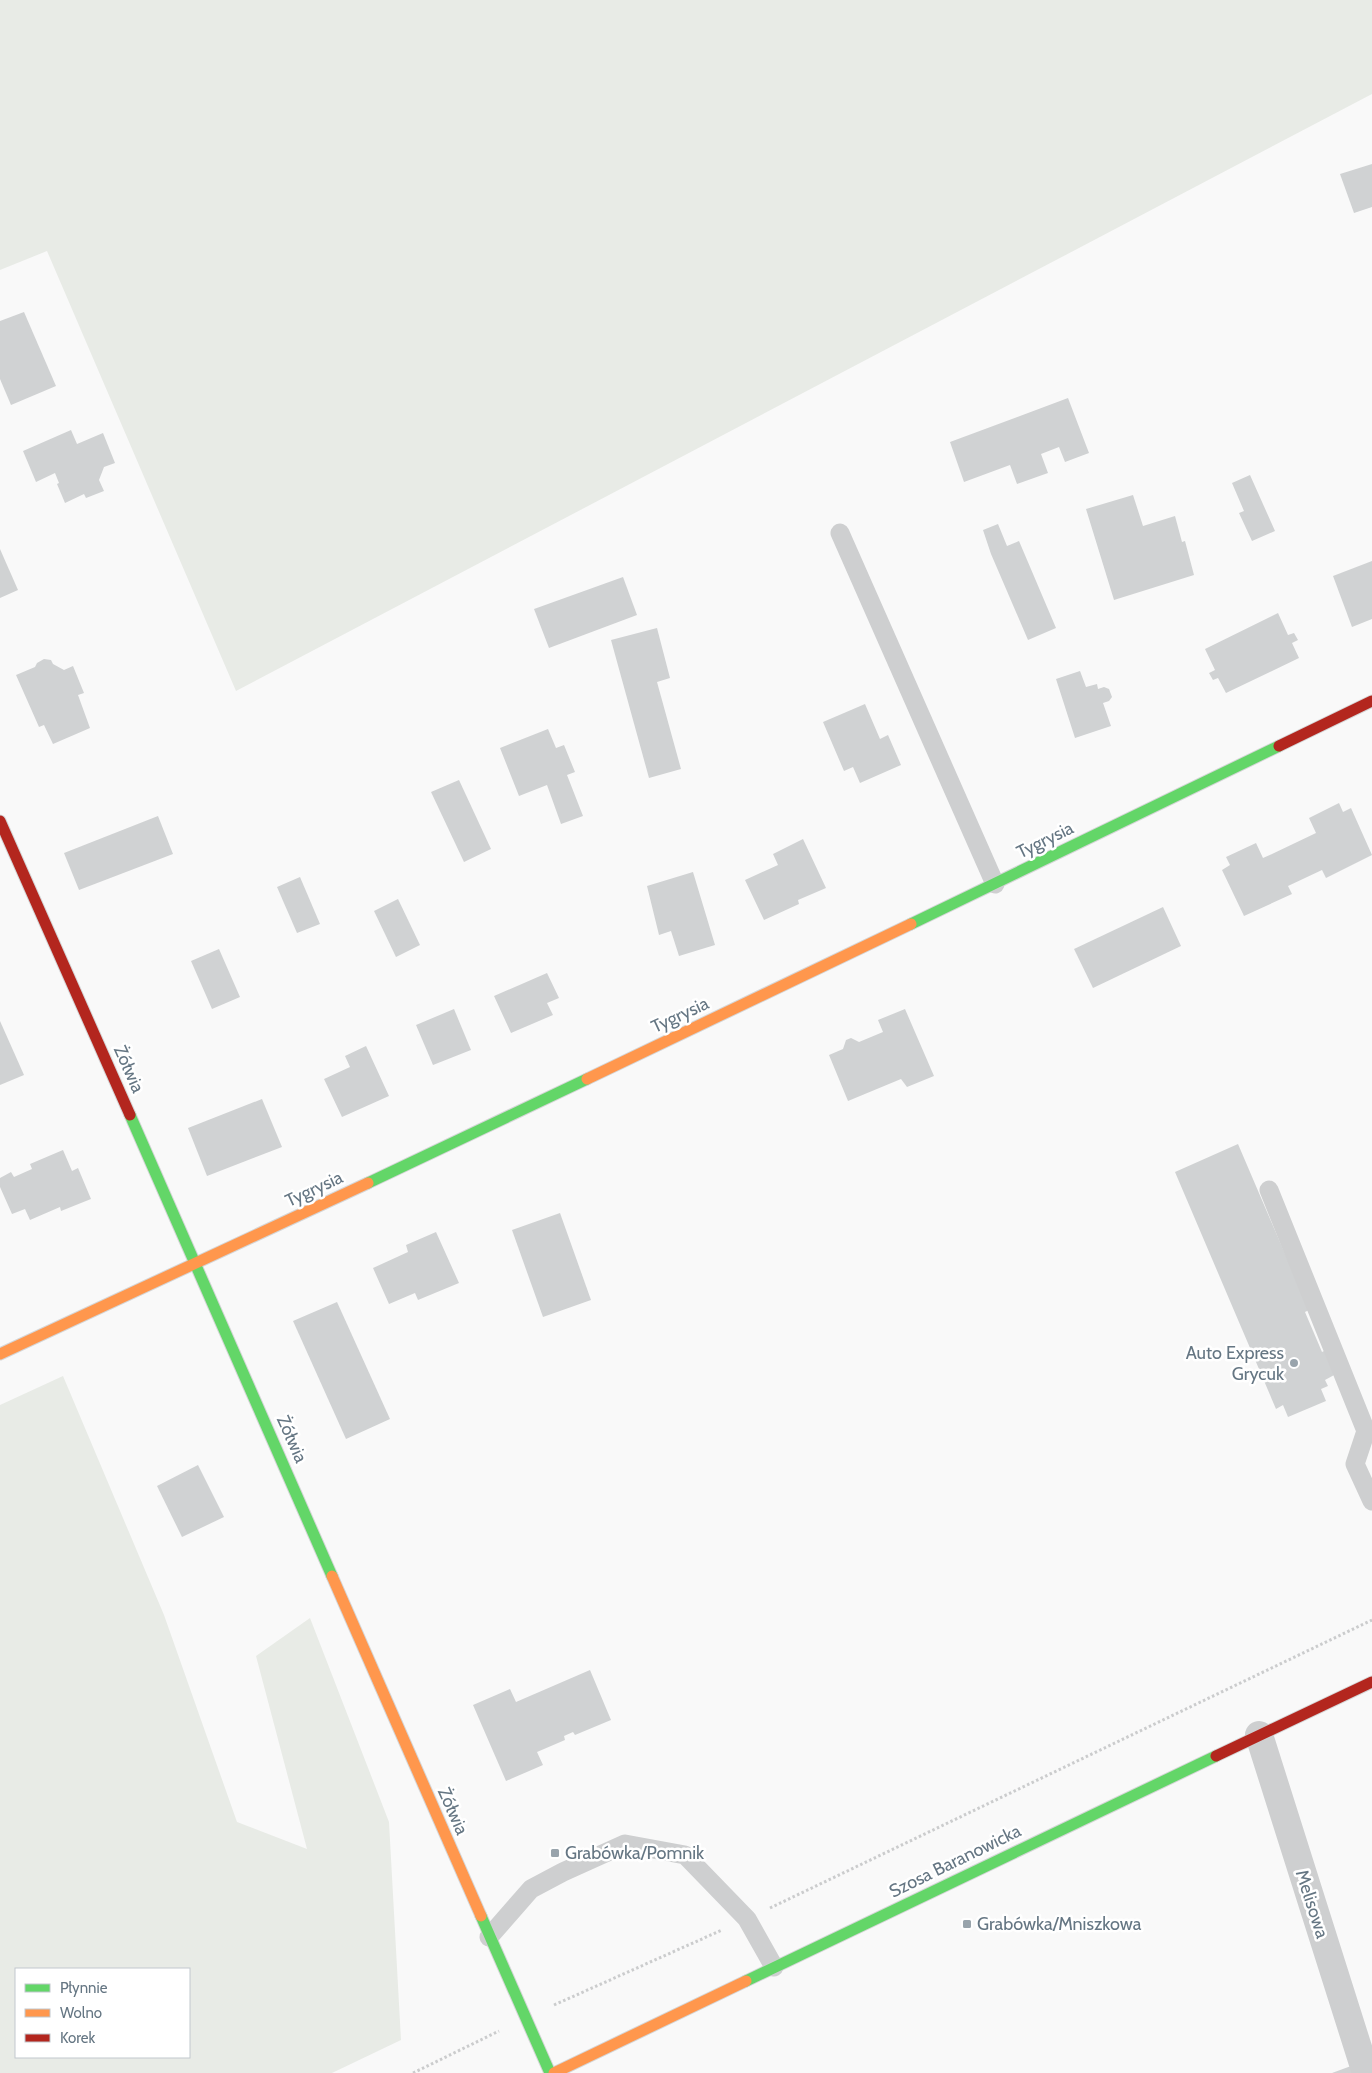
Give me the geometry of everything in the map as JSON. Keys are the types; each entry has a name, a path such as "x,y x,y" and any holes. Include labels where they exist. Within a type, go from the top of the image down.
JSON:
{"street":[{"name":"Tygrysia","path":"0,1354 196,1264 995,884 1372,701"},
{"name":"Żółwia","path":"0,821 550,2073"},
{"name":"Szosa Baranowicka","path":"554,2073 1372,1682"},
{"name":"Melisowa","path":"1259,1735 1366,2073"}],"lane":[{"path":"840,533 995,884"},
{"path":"1269,1190 1366,1431 1355,1464 1372,1501"},
{"path":"1350,1692 1372,1693"},
{"path":"489,1937 531,1890 563,1872 625,1844 685,1855 747,1919 774,1967"}],"path":[{"path":"413,2073 525,2018 747,1919 1372,1620"}],"shaded area":[{"path":"0,0 1372,0 1372,94 236,691 47,251 0,270"},
{"path":"63,1376 164,1615 237,1822 307,1849 256,1656 310,1618 389,1822 401,2040 332,2073 0,2073 0,1405"}],"building":[{"path":"1372,164 1372,207 1354,213 1340,174"},
{"path":"24,312 56,386 11,405 0,379 0,321"},
{"path":"1068,398 1089,453 1065,462 1059,447 1041,454 1048,473 1017,484 1010,465 964,482 950,442"},
{"path":"71,430 77,444 103,433 115,463 104,467 99,480 104,491 86,498 84,494 65,503 57,484 59,483 55,473 36,482 23,451"},
{"path":"1250,475 1275,531 1252,541 1239,513 1244,511 1232,483"},
{"path":"1133,495 1143,526 1175,516 1182,542 1185,541 1194,575 1114,600 1086,509"},
{"path":"998,524 1007,546 1019,541 1056,628 1028,640 991,554 983,530"},
{"path":"0,549 18,590 0,598"},
{"path":"1372,561 1372,619 1352,627 1333,576"},
{"path":"623,577 637,615 549,648 534,609"},
{"path":"1278,613 1288,635 1294,633 1298,640 1292,643 1299,658 1226,693 1218,678 1213,680 1209,673 1215,670 1205,649"},
{"path":"657,628 670,678 657,682 681,769 649,778 611,640"},
{"path":"44,659 51,660 53,664 64,670 73,666 84,693 78,695 90,728 53,744 44,725 39,727 16,675 35,667 37,663"},
{"path":"1080,671 1086,687 1097,684 1098,689 1104,687 1109,689 1112,697 1109,701 1103,703 1111,726 1075,738 1056,679"},
{"path":"865,704 880,739 888,735 901,765 860,783 853,767 844,771 823,722"},
{"path":"548,729 556,748 564,745 575,772 567,775 583,816 561,824 547,785 519,796 500,748"},
{"path":"459,780 491,849 464,862 431,792"},
{"path":"1339,803 1343,812 1351,808 1372,855 1326,878 1322,870 1288,886 1292,894 1244,916 1222,870 1230,865 1226,857 1256,843 1263,858 1316,833 1309,818"},
{"path":"158,816 173,854 79,890 64,853"},
{"path":"803,839 826,888 798,900 799,904 764,920 745,880 778,865 773,854"},
{"path":"693,872 715,945 679,956 671,931 659,935 647,886"},
{"path":"300,877 320,924 297,933 277,887"},
{"path":"398,899 420,945 396,957 374,911"},
{"path":"1163,907 1181,946 1093,988 1074,949"},
{"path":"219,949 240,997 212,1009 191,961"},
{"path":"547,973 559,998 547,1003 553,1015 511,1033 494,996"},
{"path":"454,1009 471,1050 433,1065 416,1025"},
{"path":"905,1009 934,1076 907,1087 901,1079 848,1101 829,1055 843,1049 846,1040 851,1038 859,1042 883,1032 878,1020"},
{"path":"0,1021 24,1075 0,1085"},
{"path":"366,1046 389,1096 342,1117 324,1079 350,1067 345,1056"},
{"path":"262,1099 282,1147 207,1176 188,1128"},
{"path":"1238,1144 1309,1310 1305,1312 1322,1352 1326,1350 1336,1374 1325,1380 1328,1386 1321,1389 1326,1401 1288,1417 1283,1405 1276,1409 1175,1172"},
{"path":"63,1150 72,1171 78,1168 91,1199 61,1211 60,1207 30,1220 25,1209 12,1214 0,1187 0,1178 11,1172 14,1177 32,1169 30,1164"},
{"path":"560,1213 591,1300 543,1317 512,1230"},
{"path":"436,1232 459,1283 418,1300 415,1293 389,1304 373,1268 408,1252 406,1245"},
{"path":"337,1302 390,1419 346,1439 293,1321"},
{"path":"198,1465 224,1517 182,1537 157,1486"},
{"path":"590,1670 611,1720 575,1735 573,1732 564,1736 565,1740 537,1752 543,1765 506,1781 473,1705 510,1689 516,1702"},
{"path":"1351,2066 1353,2073 1332,2073"}],"traffic: fast":[{"path":"911,924 1279,746"},
{"path":"368,1183 587,1079"},
{"path":"130,1115 332,1576"},
{"path":"746,1981 1216,1756"},
{"path":"481,1916 550,2073"}],"traffic: slow":[{"path":"587,1079 911,924"},
{"path":"0,1354 368,1183"},
{"path":"332,1576 481,1916"},
{"path":"554,2073 746,1981"}],"traffic: jam":[{"path":"1279,746 1372,701"},
{"path":"0,821 130,1115"},
{"path":"1216,1756 1372,1682"}],"place":[{"name":"Auto Express Grycuk","path":"1294,1363"},
{"name":"Grabówka/Pomnik","path":"555,1853"},
{"name":"Grabówka/Mniszkowa","path":"967,1924"}]}
